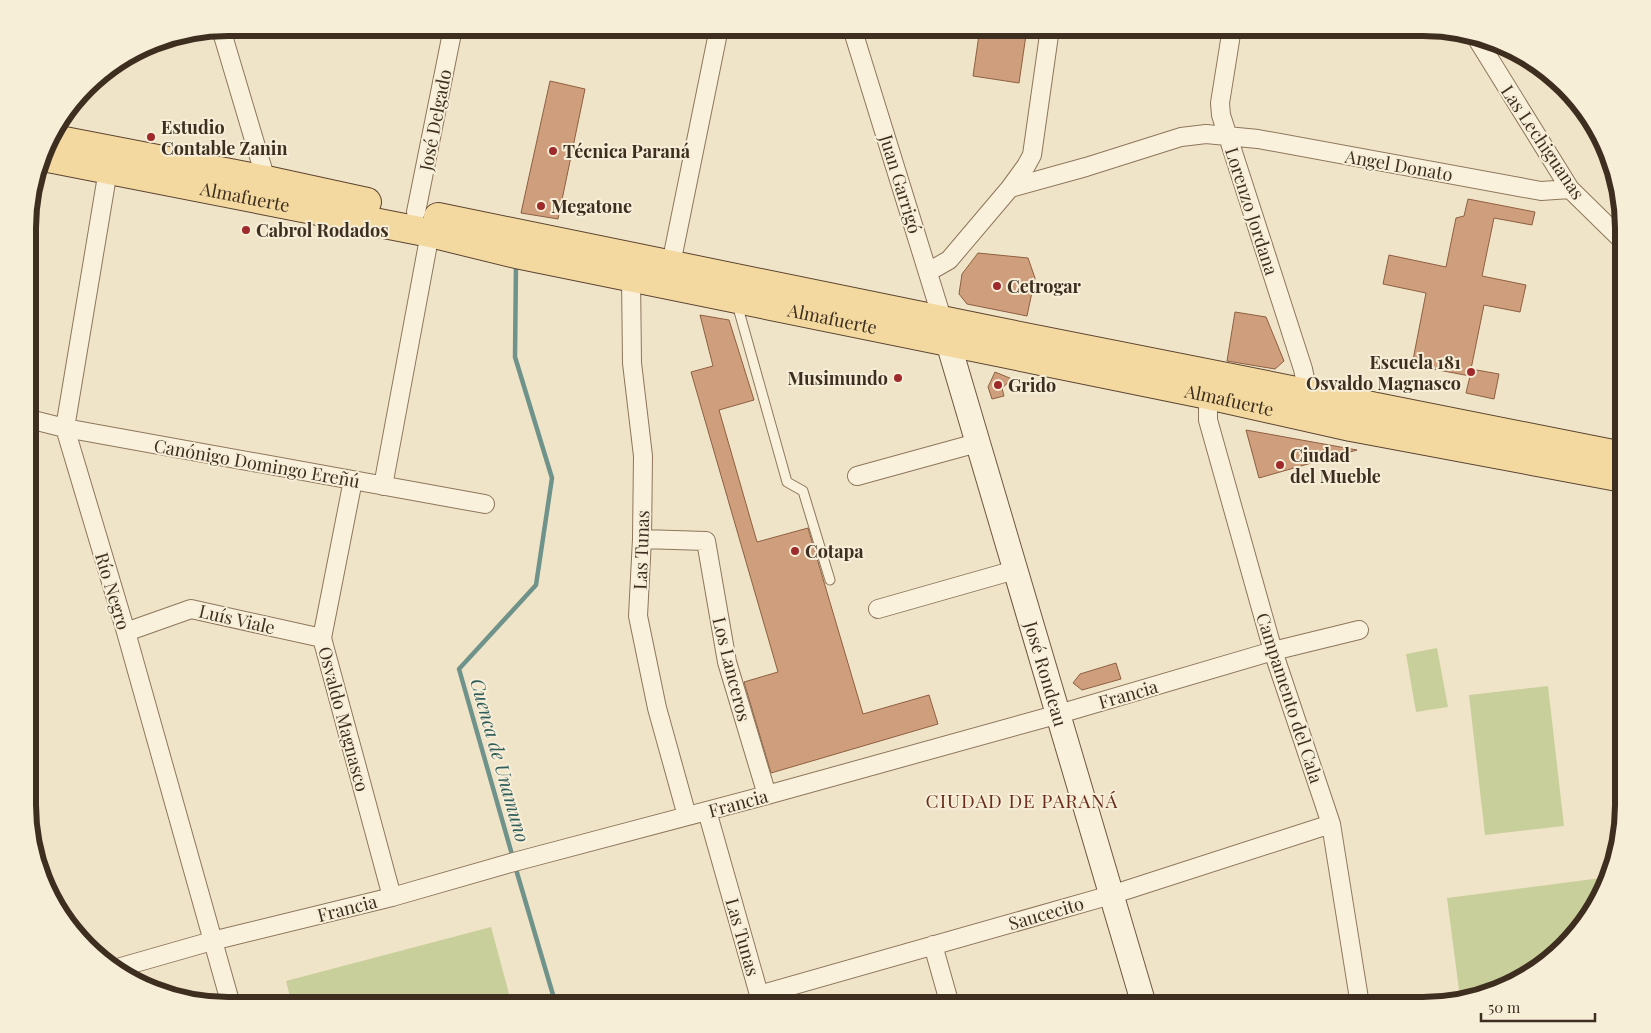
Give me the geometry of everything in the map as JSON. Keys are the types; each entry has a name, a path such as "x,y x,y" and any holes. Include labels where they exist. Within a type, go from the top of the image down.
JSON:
{"main road":[{"name":"Almafuerte","path":"58,140 266,180 423,223 516,254 631,278 735,298 946,331 1301,393 1615,454"},
{"name":"Almafuerte","path":"50,158 108,170 671,264 1351,427 1615,476"}],"street":[{"path":"223,36 266,180"},
{"name":"José Delgado","path":"423,223 452,36"},
{"path":"671,264 717,36"},
{"name":"Juan Garrigó","path":"854,36 946,331"},
{"path":"928,272 949,260 1010,188 1032,155 1049,36"},
{"name":"Lorenzo Jordana","path":"1231,36 1220,103 1221,115 1303,369 1305,379 1301,393"},
{"name":"Las Lechiguanas","path":"1481,45 1570,189 1615,233"},
{"name":"Angel Donato","path":"1010,188 1086,167 1181,137 1206,134 1258,139 1541,191 1570,189"},
{"name":"Río Negro","path":"108,170 65,428 126,632 228,997"},
{"path":"383,486 423,223"},
{"name":"Las Tunas","path":"631,278 632,363 643,456 642,539 638,616 657,708 687,816"},
{"name":"José Rondeau","path":"946,331 977,442 1142,997"},
{"name":"Campamento del Cala","path":"1208,394 1208,420 1273,651 1331,824 1359,997"},
{"name":"Canónigo Domingo Ereñú","path":"36,421 65,428 485,504"},
{"path":"857,476 977,442"},
{"name":"Osvaldo Magnasco","path":"353,480 322,638 392,897"},
{"name":"Los Lanceros","path":"642,539 706,541 727,662 767,795"},
{"path":"878,609 1015,570"},
{"name":"Luís Viale","path":"126,632 191,608 322,638"},
{"name":"Francia","path":"125,966 212,941 392,897 514,862 767,795 1059,714 1273,651 1359,630"},
{"name":"Las Tunas","path":"707,811 760,997"},
{"name":"Saucecito","path":"770,997 933,945 1112,895 1331,824"},
{"path":"933,945 948,997"}],"lane":[{"path":"735,298 787,482 803,491 830,580"}],"green space":[{"path":"1437,648 1448,707 1416,712 1406,654"},
{"path":"1548,686 1564,826 1485,835 1469,695"},
{"path":"1600,878 1589,901 1575,922 1540,957 1508,977 1484,987 1459,993 1447,898"},
{"path":"491,927 510,997 290,997 286,981"}],"building":[{"path":"979,36 1026,36 1019,83 973,76"},
{"name":"Técnica Paraná","path":"550,81 585,89 558,219 521,213"},
{"path":"1468,199 1535,212 1532,225 1494,218 1482,276 1526,285 1520,312 1484,305 1471,369 1499,374 1494,399 1466,393 1470,376 1412,365 1426,293 1383,284 1389,255 1446,267 1456,218 1464,216"},
{"name":"Cetrogar","path":"978,253 1028,258 1035,278 1027,316 967,304 959,294 962,274"},
{"path":"1235,312 1266,317 1284,361 1275,369 1227,361"},
{"name":"Cotapa","path":"700,315 729,320 754,400 719,410 757,542 808,528 863,714 929,695 938,724 771,773 744,682 778,672 691,372 713,366"},
{"name":"Grido","path":"995,372 1012,379 1002,388 1004,396 992,399 988,387"},
{"name":"Ciudad del Mueble","path":"1246,430 1357,450 1259,478"},
{"path":"1116,663 1121,679 1082,690 1073,683 1080,674"}],"waterway":[{"name":"Cuenca de Unamuno","path":"513,858 459,669 536,585 552,478 515,357 516,263"},
{"name":"Cuenca de Unamuno","path":"515,866 554,997"}],"place":[{"name":"Estudio Contable Zanin","path":"151,137"},
{"name":"Técnica Paraná","path":"553,151"},
{"name":"Megatone","path":"541,206"},
{"name":"Cabrol Rodados","path":"246,230"},
{"name":"Cetrogar","path":"997,286"},
{"name":"Escuela 181 Osvaldo Magnasco","path":"1471,372"},
{"name":"Musimundo","path":"898,378"},
{"name":"Grido","path":"998,385"},
{"name":"Ciudad del Mueble","path":"1280,465"},
{"name":"Cotapa","path":"795,551"}],"district":[{"name":"CIUDAD DE PARANÁ","path":"1022,800"}]}
